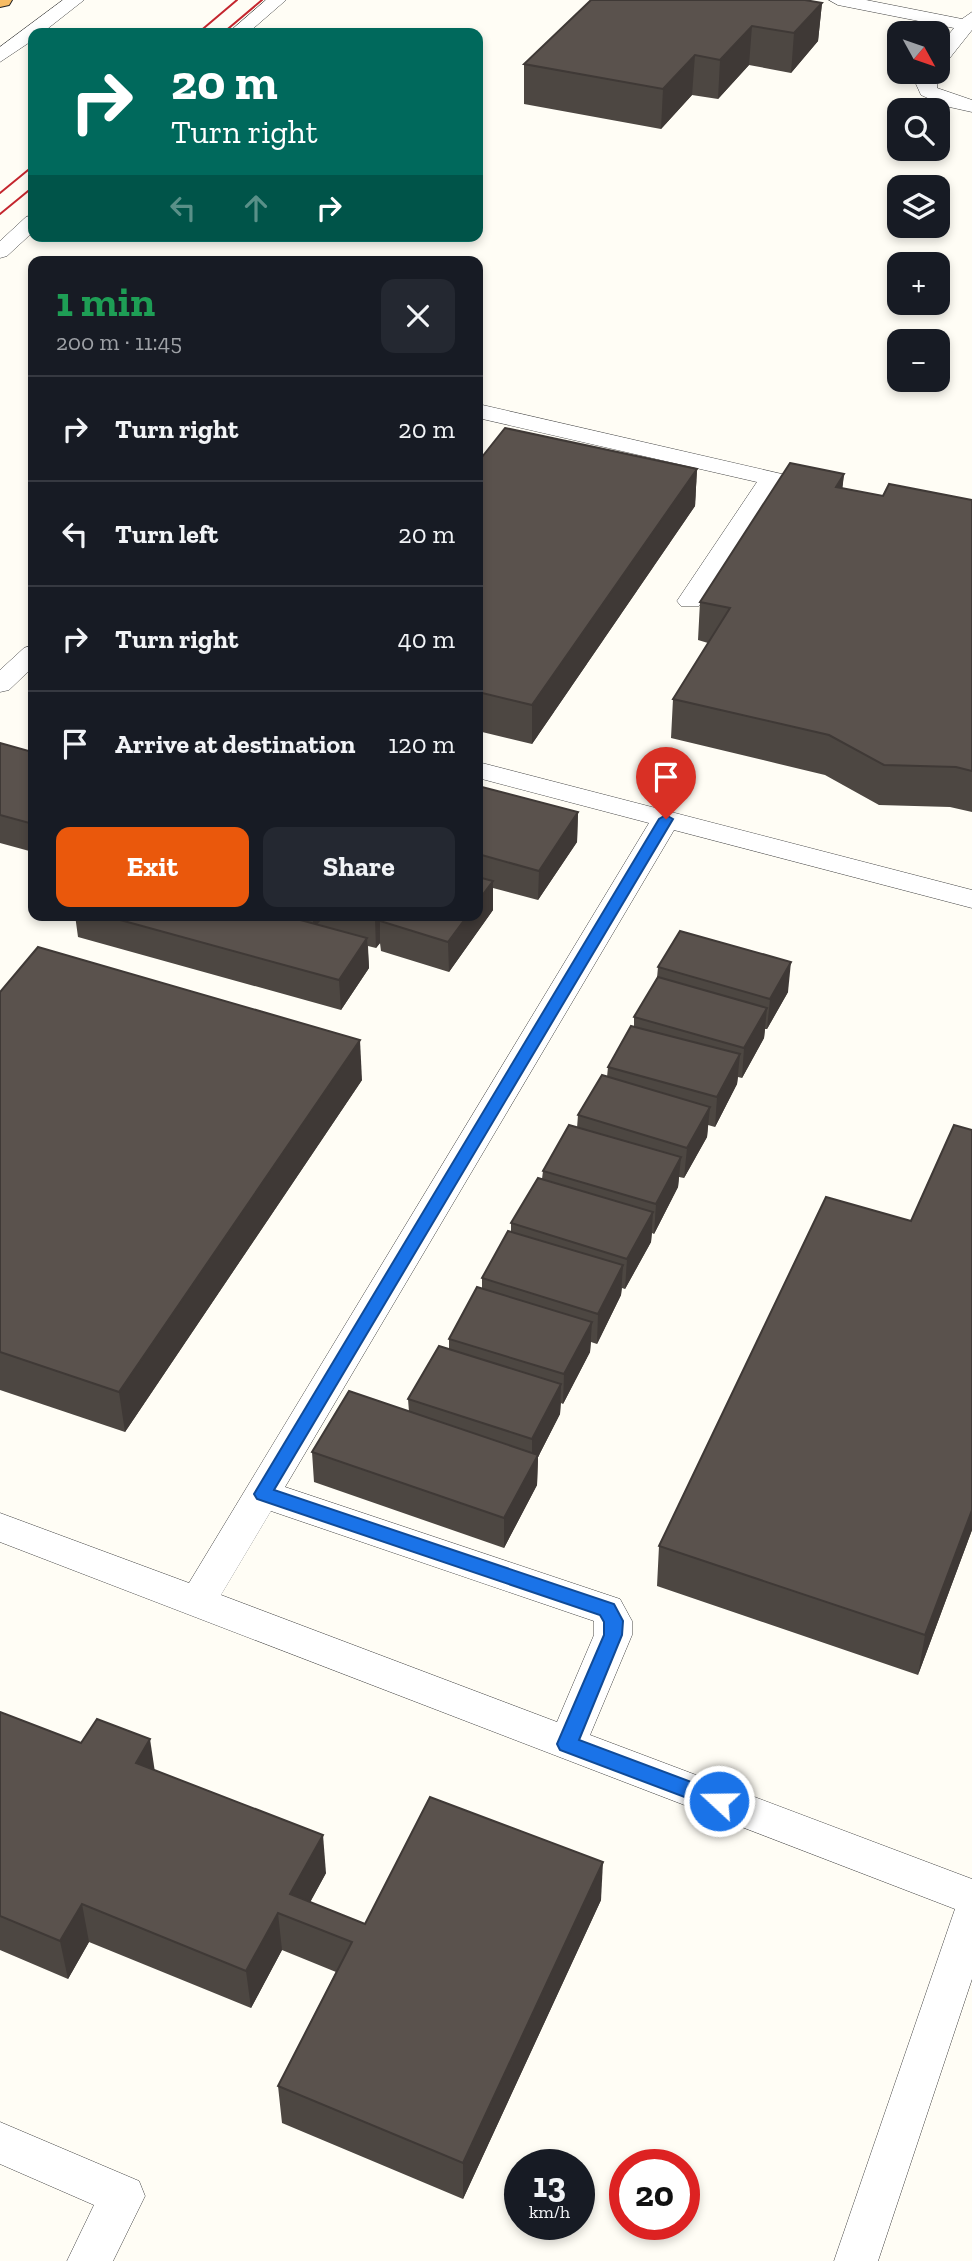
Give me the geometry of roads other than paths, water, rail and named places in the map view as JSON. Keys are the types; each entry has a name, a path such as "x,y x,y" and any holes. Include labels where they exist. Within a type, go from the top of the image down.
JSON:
{"lane":[{"path":"38,28 75,0"},
{"path":"243,28 277,0"},
{"path":"838,0 969,21 950,45"},
{"path":"0,56 28,35"},
{"path":"926,84 928,90 952,102 972,106"},
{"path":"0,252 28,226"},
{"path":"483,412 838,494"},
{"path":"690,601 771,480"},
{"path":"0,684 28,658"},
{"path":"483,770 972,899"},
{"path":"198,1603 666,819"},
{"path":"263,1494 607,1609 613,1621 613,1635 567,1744"},
{"path":"0,1527 972,1897"},
{"path":"856,2261 972,1917"},
{"path":"0,2143 123,2196 89,2261"}],"tram line":[{"path":"204,28 237,0"},
{"path":"229,28 262,0"},
{"path":"0,193 28,170"},
{"path":"0,214 28,191"}]}
